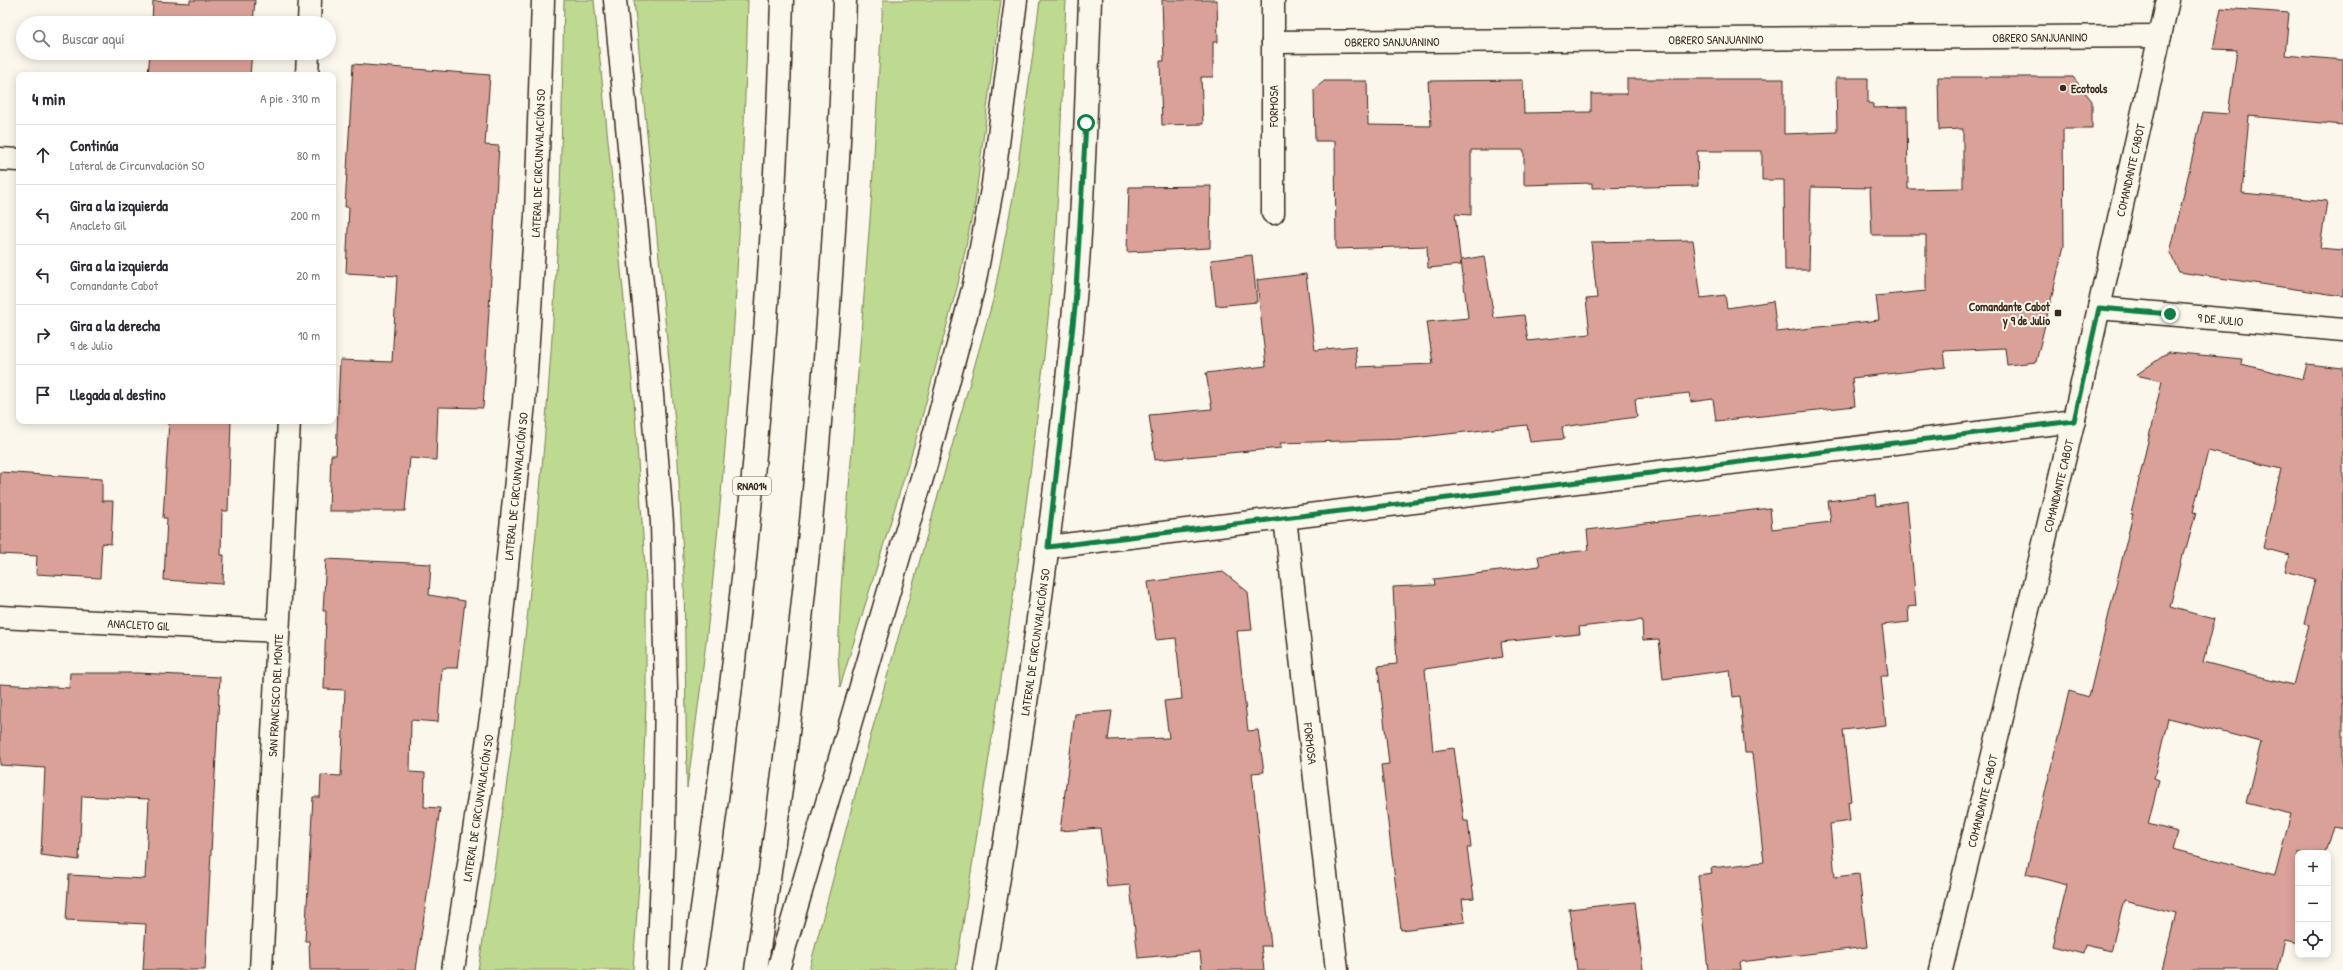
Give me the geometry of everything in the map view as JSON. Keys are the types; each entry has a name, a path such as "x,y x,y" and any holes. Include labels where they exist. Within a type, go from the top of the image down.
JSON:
{"main road":[{"path":"309,16 310,0"},
{"name":"LATERAL DE CIRCUNVALACIÓN SO","path":"454,970 492,711 524,403 536,214 543,0"},
{"path":"615,0 649,357 662,531 666,691 664,837 658,970"},
{"name":"RNA014","path":"692,970 718,798 761,395 776,168 782,0"},
{"path":"756,970 776,831 811,532 836,220 845,0"},
{"path":"778,970 930,454 974,285 993,184 1016,0"},
{"name":"LATERAL DE CIRCUNVALACIÓN SO","path":"984,970 1048,547 1075,300 1090,0"},
{"name":"FORMOSA","path":"1273,0 1273,213"},
{"name":"COMANDANTE CABOT","path":"1941,970 2074,421 2168,0"},
{"name":"OBRERO SANJUANINO","path":"1273,42 2160,36"},
{"path":"306,72 307,60"},
{"path":"0,160 16,160"},
{"name":"9 DE JULIO","path":"2099,308 2343,330"},
{"path":"1048,547 2074,421"},
{"name":"SAN FRANCISCO DEL MONTE","path":"261,970 289,424"},
{"name":"FORMOSA","path":"1285,518 1337,970"},
{"name":"ANACLETO GIL","path":"0,617 278,631"}],"green space":[{"path":"564,0 594,0 634,400 646,582 646,703 639,883 633,970 478,970 517,703 528,614 545,434 559,223"},
{"path":"634,0 748,0 741,197 729,395 712,592 687,788 684,576 677,443"},
{"path":"883,0 1001,0 975,202 958,284 916,439 840,687 838,655 841,589 871,206"},
{"path":"1040,0 1066,0 1058,187 1050,299 1020,551 956,970 809,970 873,727 993,300 1015,187"}],"building":[{"path":"190,0 255,0 254,16 152,16 153,1 190,3"},
{"path":"1162,0 1217,0 1218,42 1213,42 1213,77 1201,77 1203,124 1162,125 1160,61 1164,61"},
{"path":"2221,8 2289,13 2285,55 2343,60 2343,125 2249,116 2242,193 2327,201 2320,248 2343,250 2343,296 2179,272 2170,253 2203,112 2228,114 2237,50 2213,49"},
{"path":"149,60 251,60 250,72 148,72"},
{"path":"353,64 490,75 485,145 499,146 483,408 438,407 436,460 410,458 405,511 329,511 331,455 336,455 340,360 392,362 397,276 346,273 349,207 345,207"},
{"path":"1938,77 2073,77 2092,101 2092,129 2063,129 2064,246 2036,362 2007,365 2005,348 1944,351 1946,367 1852,378 1855,406 1716,421 1713,399 1691,402 1689,393 1635,399 1637,417 1562,427 1564,439 1530,442 1527,425 1404,439 1280,443 1281,448 1155,460 1149,415 1212,409 1206,373 1266,366 1257,280 1306,274 1315,350 1355,346 1357,367 1433,364 1427,322 1468,318 1461,260 1484,256 1494,318 1524,315 1528,341 1590,334 1586,299 1597,298 1591,242 1693,240 1701,298 1725,295 1727,308 1773,301 1777,332 1879,320 1876,296 1926,291 1926,235 1872,235 1870,188 1811,187 1809,270 1785,270 1784,180 1762,180 1762,151 1697,151 1698,186 1592,188 1592,183 1524,185 1524,150 1471,150 1471,215 1455,214 1461,265 1428,268 1427,246 1336,249 1335,141 1315,141 1314,90 1324,81 1367,81 1368,125 1431,126 1428,81 1523,80 1524,113 1591,112 1591,94 1627,94 1627,79 1784,79 1784,134 1837,132 1836,78 1868,78 1868,103 1873,104 1873,108 1907,107 1908,189 1963,188 1963,129 1939,130"},
{"path":"1211,186 1210,248 1127,252 1129,187"},
{"path":"1252,255 1257,302 1216,306 1211,260"},
{"path":"2169,352 2242,359 2241,364 2303,379 2307,364 2343,368 2343,828 2333,826 2326,850 2295,850 2295,943 2285,941 2278,970 2162,970 2176,913 2124,900 2111,951 2085,945 2083,954 2052,946 2067,885 2026,874 2069,691 2089,697 2133,514 2131,514 2162,381 2136,375","holes":["2208,451 2281,469 2263,548 2289,555 2285,571 2315,579 2304,624 2309,625 2293,685 2203,662 2214,619 2170,607 2182,555 2184,555 2196,513 2193,512","2168,718 2261,742 2246,803 2291,814 2275,875 2173,849 2178,832 2148,824 2159,780 2154,778"]},
{"path":"169,424 231,424 228,511 222,511 221,555 224,555 223,584 164,580 167,518 163,518"},
{"path":"0,472 102,479 102,501 113,501 111,544 102,543 100,578 36,574 37,556 0,554"},
{"path":"1875,495 1876,506 1907,501 1916,606 1908,607 1909,622 1882,625 1888,676 1881,676 1886,725 1843,730 1851,801 1848,802 1850,821 1830,824 1835,877 1859,874 1867,947 1740,962 1741,970 1708,970 1698,875 1712,873 1711,868 1764,862 1752,753 1745,753 1740,696 1733,697 1730,670 1663,679 1659,639 1643,640 1642,620 1579,627 1580,634 1501,642 1503,657 1425,669 1433,751 1454,748 1464,821 1468,821 1471,848 1467,848 1474,898 1462,899 1465,922 1401,930 1381,765 1389,764 1378,666 1397,664 1393,587 1435,585 1434,579 1540,566 1538,556 1589,550 1587,530 1770,508 1772,529 1831,522 1828,501"},
{"path":"326,559 431,564 429,595 465,601 457,668 442,668 438,722 411,720 410,772 425,773 424,807 440,808 416,970 310,970 309,941 305,941 313,797 320,797 321,775 341,776 345,690 324,689 326,611 323,611"},
{"path":"1223,572 1248,592 1252,630 1237,631 1248,731 1258,730 1264,772 1252,773 1271,946 1261,946 1264,970 1202,970 1200,952 1138,958 1130,885 1107,887 1100,828 1060,831 1075,714 1112,711 1108,740 1169,738 1164,701 1182,699 1176,638 1156,640 1148,582"},
{"path":"70,673 138,673 220,677 205,970 143,970 146,924 66,920 69,875 145,879 149,799 82,796 79,860 41,855 45,768 0,765 0,684 69,688"},
{"path":"1635,902 1643,970 1577,970 1569,909"}],"place":[{"name":"Ecotools","path":"2063,88"},
{"name":"Comandante Cabot y 9 de Julio","path":"2058,313"}],"route":[{"path":"1086,123 1075,307 1048,547 2074,421 2099,308 2170,314"}]}
